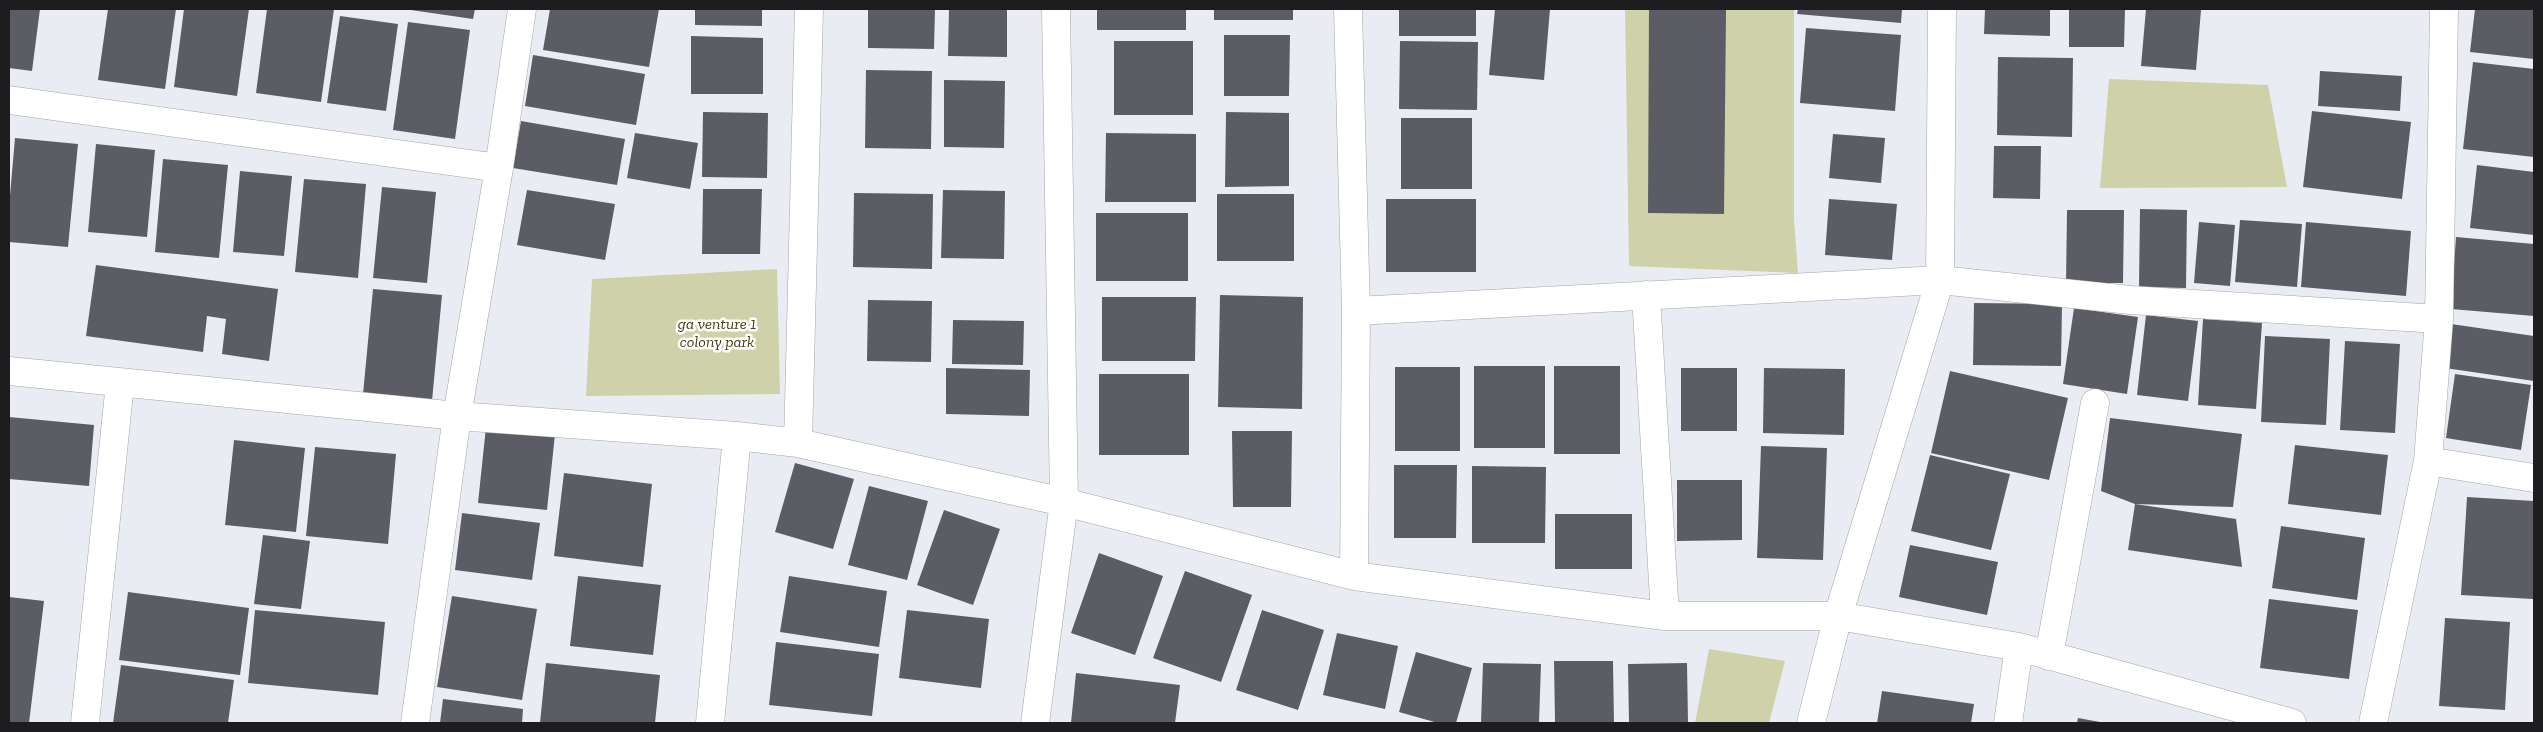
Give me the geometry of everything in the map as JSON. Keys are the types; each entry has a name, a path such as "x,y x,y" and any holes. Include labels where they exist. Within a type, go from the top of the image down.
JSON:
{"street":[{"path":"415,723 457,416 499,168 522,9"},
{"path":"798,443 809,9"},
{"path":"1035,723 1064,502 1056,9"},
{"path":"1348,9 1356,311 1354,576"},
{"path":"1812,723 1838,616 1940,280 1942,9"},
{"path":"2373,723 2428,461 2439,319 2444,9"},
{"path":"9,100 499,168"},
{"path":"1356,311 1940,280 2130,300 2439,319"},
{"path":"1646,295 1665,616"},
{"path":"9,371 457,416 737,436 798,443 1064,502 1354,576 1665,616 1838,616 2019,647 2280,722"},
{"path":"85,723 120,383"},
{"path":"2049,656 2095,403"},
{"path":"710,723 737,436"},
{"path":"2428,461 2534,478"},
{"path":"2008,723 2019,647"}],"green space":[{"path":"1625,9 1794,9 1794,219 1798,273 1629,266"},
{"path":"2109,79 2268,85 2287,187 2100,188"},
{"name":"ga venture 1 colony park","path":"777,269 780,394 586,396 592,279"},
{"path":"1709,649 1785,661 1769,723 1695,723"}],"building":[{"path":"9,9 40,9 32,71 9,68"},
{"path":"108,9 176,9 165,89 98,80"},
{"path":"184,9 249,9 237,96 174,87"},
{"path":"267,9 334,9 321,102 256,93"},
{"path":"404,9 475,9 473,19"},
{"path":"550,9 659,9 649,67 543,50"},
{"path":"695,9 762,9 762,26 695,25"},
{"path":"868,9 935,9 934,49 868,48"},
{"path":"949,9 1007,9 1007,57 948,56"},
{"path":"1097,9 1186,9 1186,30 1097,30"},
{"path":"1214,9 1293,9 1293,20 1214,20"},
{"path":"1399,9 1476,9 1476,36 1399,36"},
{"path":"1495,9 1550,9 1544,80 1489,75"},
{"path":"1649,9 1726,10 1724,214 1648,213"},
{"path":"1798,9 1902,9 1901,23 1797,14"},
{"path":"1985,9 2050,9 2050,36 1984,34"},
{"path":"2069,9 2125,9 2124,47 2069,47"},
{"path":"2146,9 2201,10 2196,70 2141,66"},
{"path":"2475,9 2534,9 2534,59 2470,52"},
{"path":"340,16 398,24 386,111 327,103"},
{"path":"408,22 470,30 455,139 393,130"},
{"path":"1806,28 1901,35 1895,111 1800,103"},
{"path":"1224,35 1290,35 1289,96 1224,96"},
{"path":"691,36 763,38 763,94 691,94"},
{"path":"1114,41 1193,41 1193,115 1114,115"},
{"path":"1400,41 1478,42 1477,110 1399,109"},
{"path":"533,55 645,74 636,125 525,106"},
{"path":"1998,57 2073,58 2072,137 1997,135"},
{"path":"2473,62 2534,69 2534,157 2463,149"},
{"path":"866,70 932,71 931,149 865,148"},
{"path":"2320,71 2402,76 2400,111 2318,106"},
{"path":"944,80 1005,81 1004,148 944,147"},
{"path":"2312,111 2411,122 2402,199 2303,187"},
{"path":"703,112 768,113 767,178 702,177"},
{"path":"1226,112 1289,113 1289,186 1225,187"},
{"path":"1401,118 1472,118 1472,189 1401,189"},
{"path":"521,121 625,139 617,185 513,168"},
{"path":"635,133 698,143 690,189 627,178"},
{"path":"1106,133 1196,134 1196,202 1105,202"},
{"path":"1833,134 1885,138 1881,183 1829,178"},
{"path":"15,138 78,144 68,247 9,242 9,207"},
{"path":"96,144 155,150 147,237 88,232"},
{"path":"1994,146 2041,146 2040,199 1993,198"},
{"path":"163,159 228,165 219,258 155,252"},
{"path":"2477,165 2534,172 2534,235 2470,228"},
{"path":"240,171 292,176 284,256 233,252"},
{"path":"304,179 366,184 358,278 295,272"},
{"path":"382,187 436,192 427,283 373,278"},
{"path":"703,189 762,189 760,254 702,254"},
{"path":"527,190 615,204 605,260 517,245"},
{"path":"943,190 1005,191 1004,259 941,258"},
{"path":"854,193 933,194 932,269 853,267"},
{"path":"1217,194 1294,194 1294,261 1217,261"},
{"path":"1386,199 1476,199 1476,272 1386,272"},
{"path":"1829,199 1897,204 1892,260 1825,255"},
{"path":"2140,209 2187,210 2186,288 2139,287"},
{"path":"2067,210 2124,210 2123,283 2066,283"},
{"path":"1096,213 1188,213 1188,281 1096,281"},
{"path":"2240,220 2302,224 2297,287 2235,282"},
{"path":"2199,222 2235,225 2230,286 2194,283"},
{"path":"2306,222 2411,231 2406,296 2301,287"},
{"path":"2456,237 2534,244 2534,316 2451,309"},
{"path":"96,265 278,289 269,361 222,354 226,319 207,316 203,352 86,336"},
{"path":"373,289 442,295 432,401 363,394"},
{"path":"1220,295 1303,297 1302,409 1218,407"},
{"path":"1102,297 1196,297 1195,361 1102,361"},
{"path":"868,300 932,301 931,362 867,361"},
{"path":"1974,303 2062,304 2061,366 1973,365"},
{"path":"2074,308 2138,317 2127,394 2063,384"},
{"path":"2146,315 2198,321 2188,401 2137,395"},
{"path":"2203,319 2262,323 2256,409 2198,405"},
{"path":"953,320 1024,321 1023,365 952,364"},
{"path":"2451,324 2534,336 2534,381 2445,368"},
{"path":"2265,336 2330,339 2326,425 2261,422"},
{"path":"2345,341 2400,344 2395,433 2340,430"},
{"path":"1474,366 1545,366 1545,448 1474,448"},
{"path":"1554,366 1620,366 1620,454 1554,454"},
{"path":"1395,367 1460,367 1460,451 1395,451"},
{"path":"946,368 1030,370 1029,416 946,414"},
{"path":"1681,368 1737,368 1737,431 1681,431"},
{"path":"1764,368 1845,369 1844,435 1763,433"},
{"path":"1950,371 2068,398 2049,480 1931,453"},
{"path":"1099,374 1189,374 1189,455 1099,455"},
{"path":"2455,374 2531,385 2521,450 2446,438"},
{"path":"9,417 94,425 89,486 9,479"},
{"path":"2110,418 2242,434 2233,507 2135,504 2101,491"},
{"path":"486,427 555,434 547,510 478,503"},
{"path":"1232,431 1292,431 1291,507 1233,507"},
{"path":"234,440 305,448 296,532 225,525"},
{"path":"2295,445 2388,455 2381,515 2288,504"},
{"path":"1761,446 1827,448 1823,560 1757,558"},
{"path":"315,447 396,454 388,544 306,536"},
{"path":"1930,455 2010,474 1991,550 1911,531"},
{"path":"795,463 854,479 833,549 775,532"},
{"path":"1394,465 1457,465 1456,538 1394,538"},
{"path":"1472,466 1546,467 1545,543 1472,543"},
{"path":"564,473 652,484 643,567 554,556"},
{"path":"1677,480 1742,480 1742,540 1677,541"},
{"path":"869,486 928,501 907,580 848,565"},
{"path":"2467,497 2534,501 2533,599 2461,595"},
{"path":"2135,504 2236,519 2242,567 2128,550"},
{"path":"944,510 1000,529 973,605 917,585"},
{"path":"462,513 540,523 532,580 455,570"},
{"path":"1555,514 1632,514 1632,569 1555,569"},
{"path":"2281,526 2365,538 2357,600 2272,588"},
{"path":"263,535 310,541 301,609 254,604"},
{"path":"1910,545 1998,562 1987,615 1899,597"},
{"path":"1099,553 1163,576 1135,655 1071,633"},
{"path":"1185,571 1252,595 1221,682 1153,658"},
{"path":"578,576 661,585 653,655 570,646"},
{"path":"789,576 887,591 879,647 780,632"},
{"path":"128,592 249,608 240,675 119,660"},
{"path":"452,596 537,609 522,700 437,687"},
{"path":"9,597 44,601 29,723 9,723"},
{"path":"2269,599 2358,610 2349,679 2260,668"},
{"path":"255,610 385,622 378,695 248,683"},
{"path":"907,610 989,619 981,688 899,678"},
{"path":"1262,610 1324,630 1298,710 1236,690"},
{"path":"2445,618 2510,622 2505,710 2439,706"},
{"path":"1337,633 1398,646 1385,709 1323,695"},
{"path":"776,642 879,654 872,716 769,705"},
{"path":"1416,652 1472,668 1456,723 1438,723 1399,712"},
{"path":"1554,661 1613,661 1614,723 1555,723"},
{"path":"546,663 660,675 655,723 540,723"},
{"path":"1483,663 1541,664 1539,723 1481,723"},
{"path":"1687,663 1688,723 1629,723 1628,664"},
{"path":"121,665 234,680 228,723 113,723"},
{"path":"1076,673 1180,685 1175,723 1071,723"},
{"path":"1882,691 1974,704 1971,723 1877,723"},
{"path":"443,699 523,709 522,723 440,723"},
{"path":"2078,718 2100,722 2100,723 2077,723"}]}
